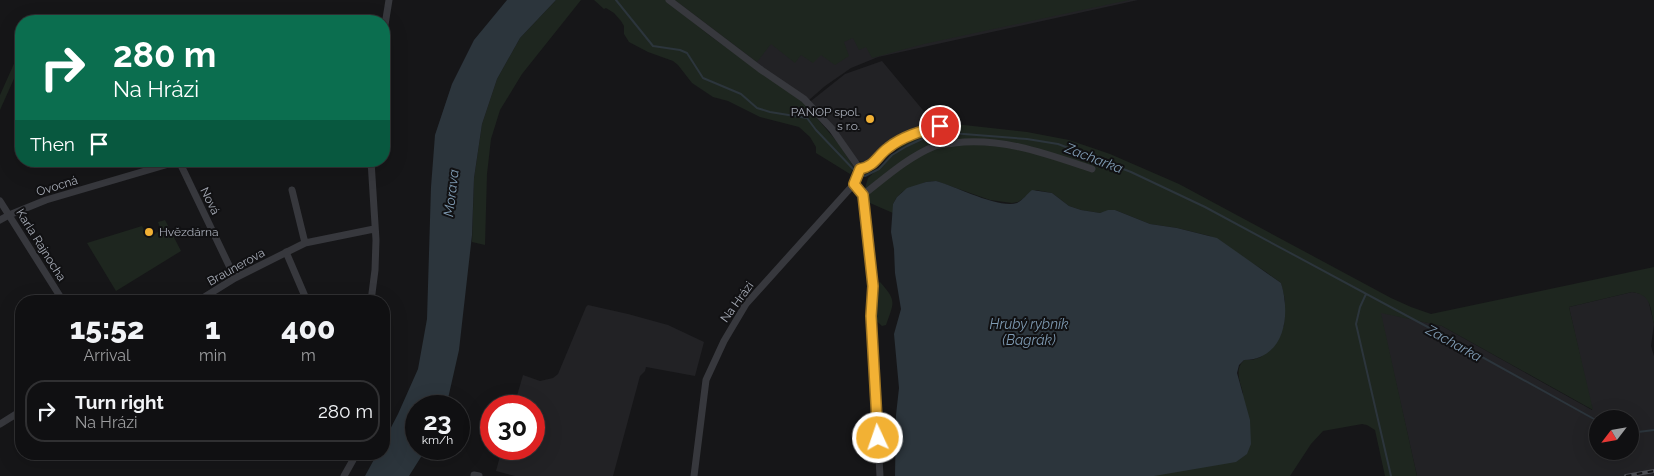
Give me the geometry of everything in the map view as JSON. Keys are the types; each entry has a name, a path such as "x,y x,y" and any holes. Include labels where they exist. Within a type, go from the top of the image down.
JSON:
{"street":[{"path":"387,15 389,0"},
{"path":"669,0 804,99 832,129 859,170 871,166 889,147 915,133 940,126"},
{"path":"863,195 919,154 938,145 968,141 1030,148 1092,169"},
{"name":"Ovocná","path":"0,220 46,200 159,167"},
{"name":"Nová","path":"182,167 235,278"},
{"path":"371,167 376,240 372,295"},
{"name":"Na Hrázi","path":"694,476 706,380 724,340 746,304 855,181 859,170"},
{"path":"855,181 863,195 873,286 871,316 880,476"},
{"path":"292,190 305,243"},
{"name":"Karla Rajnocha","path":"0,201 59,295"},
{"name":"Braunerova","path":"208,295 235,278 305,243 374,229"},
{"path":"286,252 304,295"},
{"path":"0,424 15,415"},
{"path":"344,476 353,460"}],"shaded area":[{"path":"556,0 581,0 522,74 500,110 491,139 487,174 485,245 472,242 474,178 482,124 497,79 520,38"},
{"path":"594,0 666,0 709,35 804,103 839,144 854,167 850,174 816,153 816,147 810,137 799,127 760,117 728,101 713,97 692,83 673,61 648,52 629,42 624,34 624,26 621,21 614,13 606,8 604,9"},
{"path":"666,0 1138,0 878,57 851,68 809,100 792,95 709,35"},
{"path":"675,0 1129,0 924,44 872,58 866,47 859,50 853,38 844,42 849,56 835,65 821,55 813,63 801,55 795,63 771,44 757,62"},
{"path":"15,61 15,76 0,110 0,95"},
{"path":"882,61 932,121 908,133 869,165 855,159 812,105 811,101 845,74"},
{"path":"955,124 1027,132 1069,140 1110,154 1179,184 1391,298 1431,314 1654,267 1654,324 1647,299 1632,292 1569,307 1593,410 1442,326 1381,313 1417,476 1385,476 1375,430 1362,424 1323,431 1311,444 1290,476 1154,476 1243,393 1238,372 1241,364 1244,360 1261,357 1284,326 1285,300 1281,283 1210,236 1150,224 1115,210 1100,213 1081,210 1069,206 1052,193 1036,190 1018,202 1012,203 990,200 936,181 926,182 902,192 893,204 893,213 863,200 868,178 907,141 940,126"},
{"path":"165,220 181,251 116,291 87,243 142,226 148,238 161,230 158,222"},
{"path":"880,282 889,294 892,302 886,325 882,326 871,316 875,284"},
{"path":"1632,292 1642,294 1648,299 1654,324 1651,346 1654,356 1654,476 1417,476 1380,312 1442,326 1592,410 1569,307"},
{"path":"588,305 668,325 704,342 695,376 646,367 640,376 613,476 515,476 496,471 499,460 545,460 545,395 517,395 523,375 540,381 553,378 558,374"}],"water":[{"name":"Morava","path":"507,0 556,0 520,38 497,79 482,124 474,178 472,235 459,350 449,395 406,395 418,369 427,319 431,187 435,135 452,84 474,40"},
{"name":"Hrubý rybník (Bagrák)","path":"936,181 999,203 1017,203 1032,190 1052,193 1069,206 1081,210 1100,213 1115,210 1150,224 1177,228 1217,238 1281,283 1285,308 1282,333 1276,344 1268,352 1258,358 1244,360 1239,365 1237,373 1250,420 1251,444 1247,454 1236,462 1154,476 895,476 896,415 899,388 894,334 901,309 891,232 893,204 897,197 907,188"},
{"path":"405,398 405,460 419,460 409,476 365,476 374,460 390,460 390,429"}],"waterway":[{"name":"Zacharka","path":"616,0 653,46 680,50 687,53 703,78 741,94 757,108 807,118 856,172"},
{"name":"Zacharka","path":"860,174 865,176 879,169 892,155 922,139 951,133 1027,139 1058,144 1131,172 1205,207 1589,416"},
{"path":"1366,294 1360,307 1356,324 1391,476"},
{"name":"Zacharka","path":"1639,432 1654,430"}],"railway":[{"path":"1626,476 1654,471"}],"place":[{"name":"PANOP spol. s r.o.","path":"870,119"},
{"name":"Hvězdárna","path":"149,232"}],"route":[{"path":"878,438 871,316 873,286 863,195 854,184 860,169 871,166 889,147 915,133 940,126"}]}
